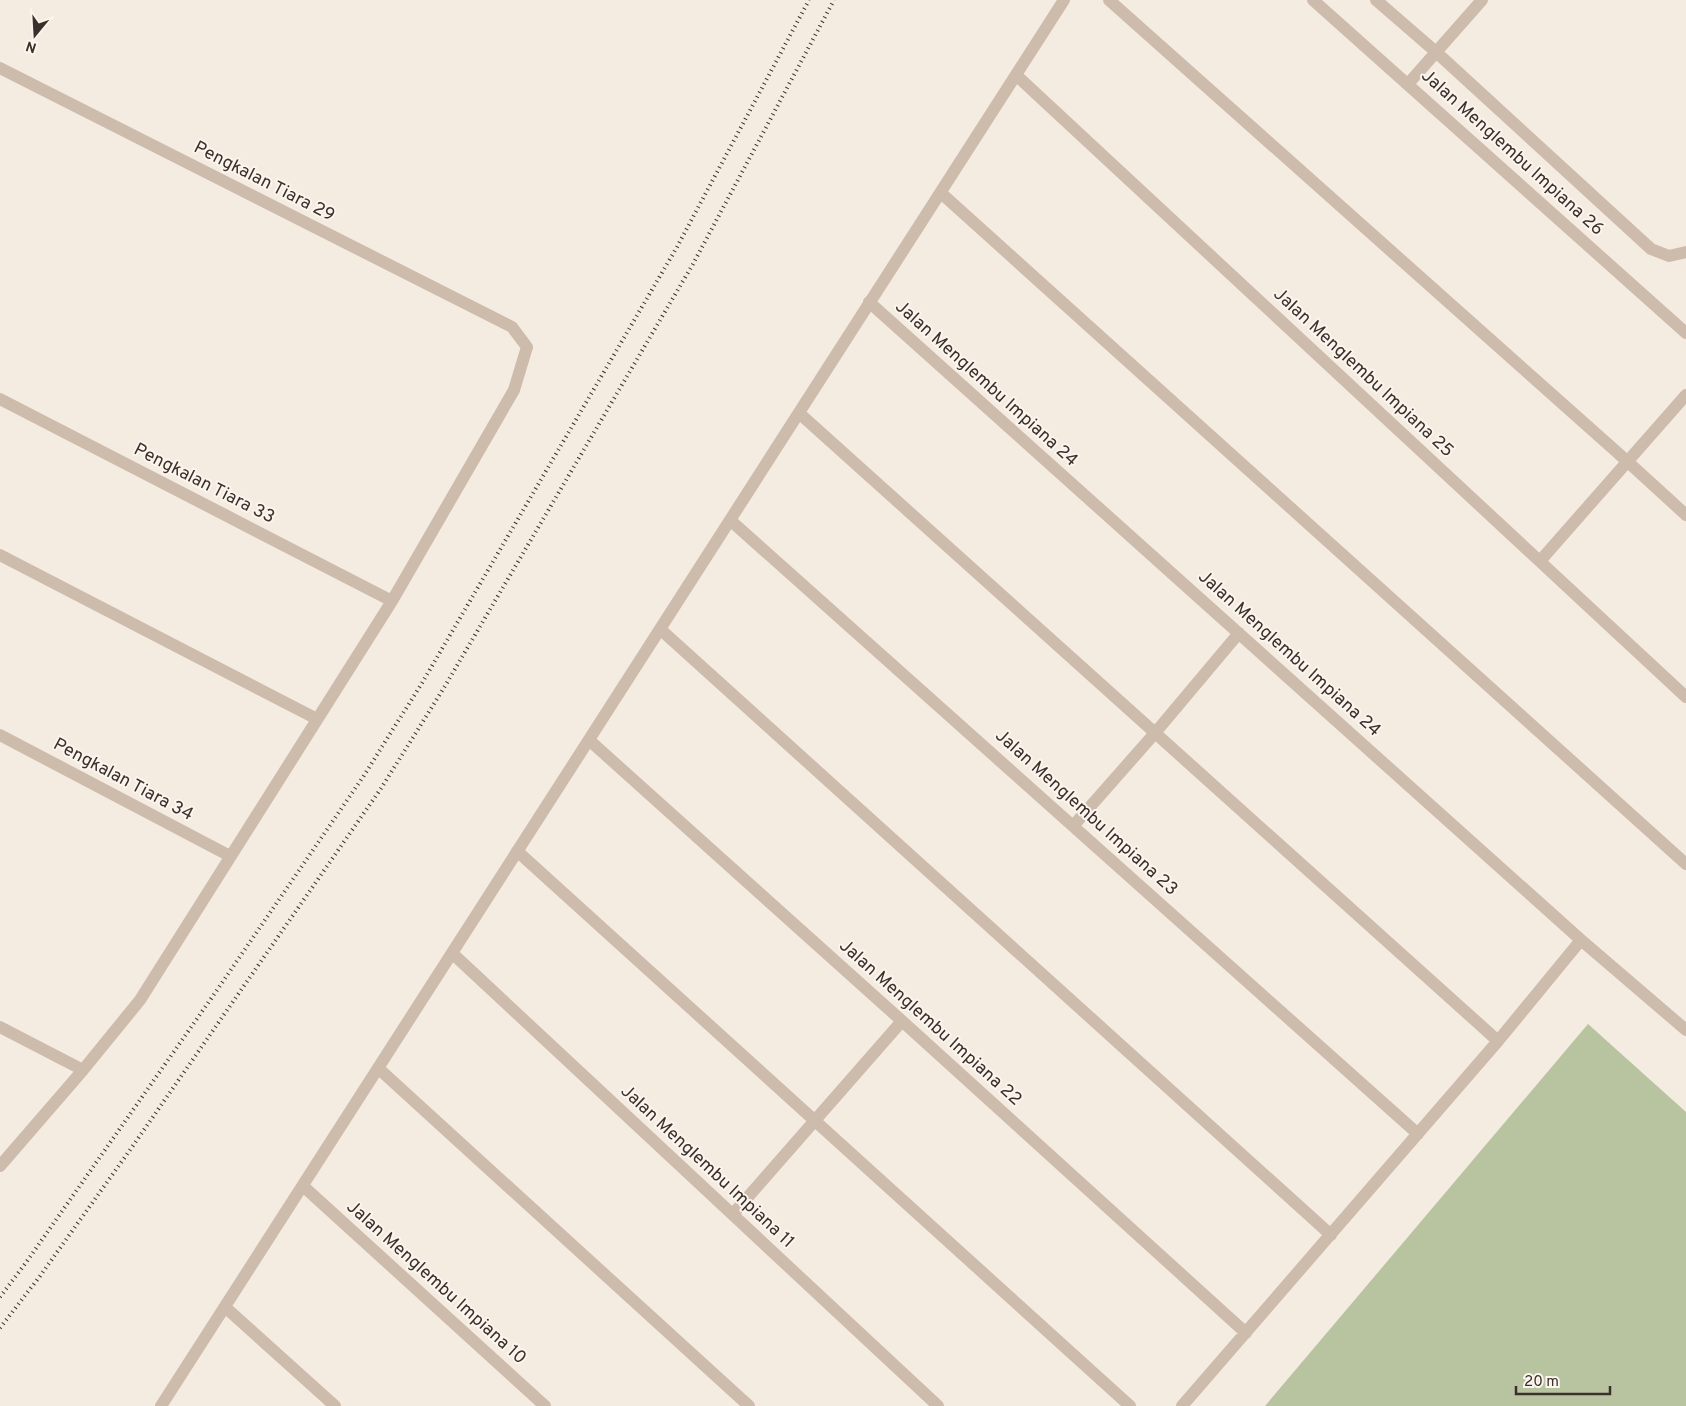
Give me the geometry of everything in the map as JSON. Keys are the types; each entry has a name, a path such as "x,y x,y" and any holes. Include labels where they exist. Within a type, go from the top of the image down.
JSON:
{"street":[{"path":"161,1406 1064,0"},
{"path":"1109,0 1628,462 1686,516"},
{"name":"Jalan Menglembu Impiana 26","path":"1313,0 1686,333"},
{"path":"1376,0 1436,52 1651,249 1669,256 1686,252"},
{"path":"1408,84 1482,0"},
{"name":"Pengkalan Tiara 29","path":"0,68 512,326 527,347 514,390 392,601"},
{"name":"Jalan Menglembu Impiana 25","path":"1016,76 1686,697"},
{"path":"941,193 1686,864"},
{"name":"Jalan Menglembu Impiana 24","path":"869,302 1581,940 1686,1030"},
{"path":"1540,561 1686,395"},
{"name":"Pengkalan Tiara 33","path":"0,398 392,601"},
{"path":"799,413 1498,1041"},
{"name":"Jalan Menglembu Impiana 23","path":"730,520 1418,1134"},
{"path":"0,555 317,719"},
{"path":"0,1166 83,1070 140,1000 392,601"},
{"path":"660,629 1331,1235"},
{"path":"1074,825 1155,733 1239,632"},
{"name":"Pengkalan Tiara 34","path":"0,735 230,856"},
{"name":"Jalan Menglembu Impiana 22","path":"589,740 1246,1333"},
{"path":"517,851 1130,1406"},
{"path":"1182,1406 1498,1041 1581,940"},
{"name":"Jalan Menglembu Impiana 11","path":"452,953 938,1406"},
{"path":"733,1214 902,1021"},
{"path":"0,1027 83,1070"},
{"path":"378,1068 749,1406"},
{"name":"Jalan Menglembu Impiana 10","path":"303,1186 545,1406"},
{"path":"225,1307 335,1406"}],"green space":[{"path":"1588,1024 1686,1112 1686,1406 1265,1406"}],"railway":[{"path":"0,1297 215,993 363,777 422,683 677,247 809,0"},
{"path":"0,1328 40,1276 130,1150 382,787 445,686 693,264 834,0"}]}
